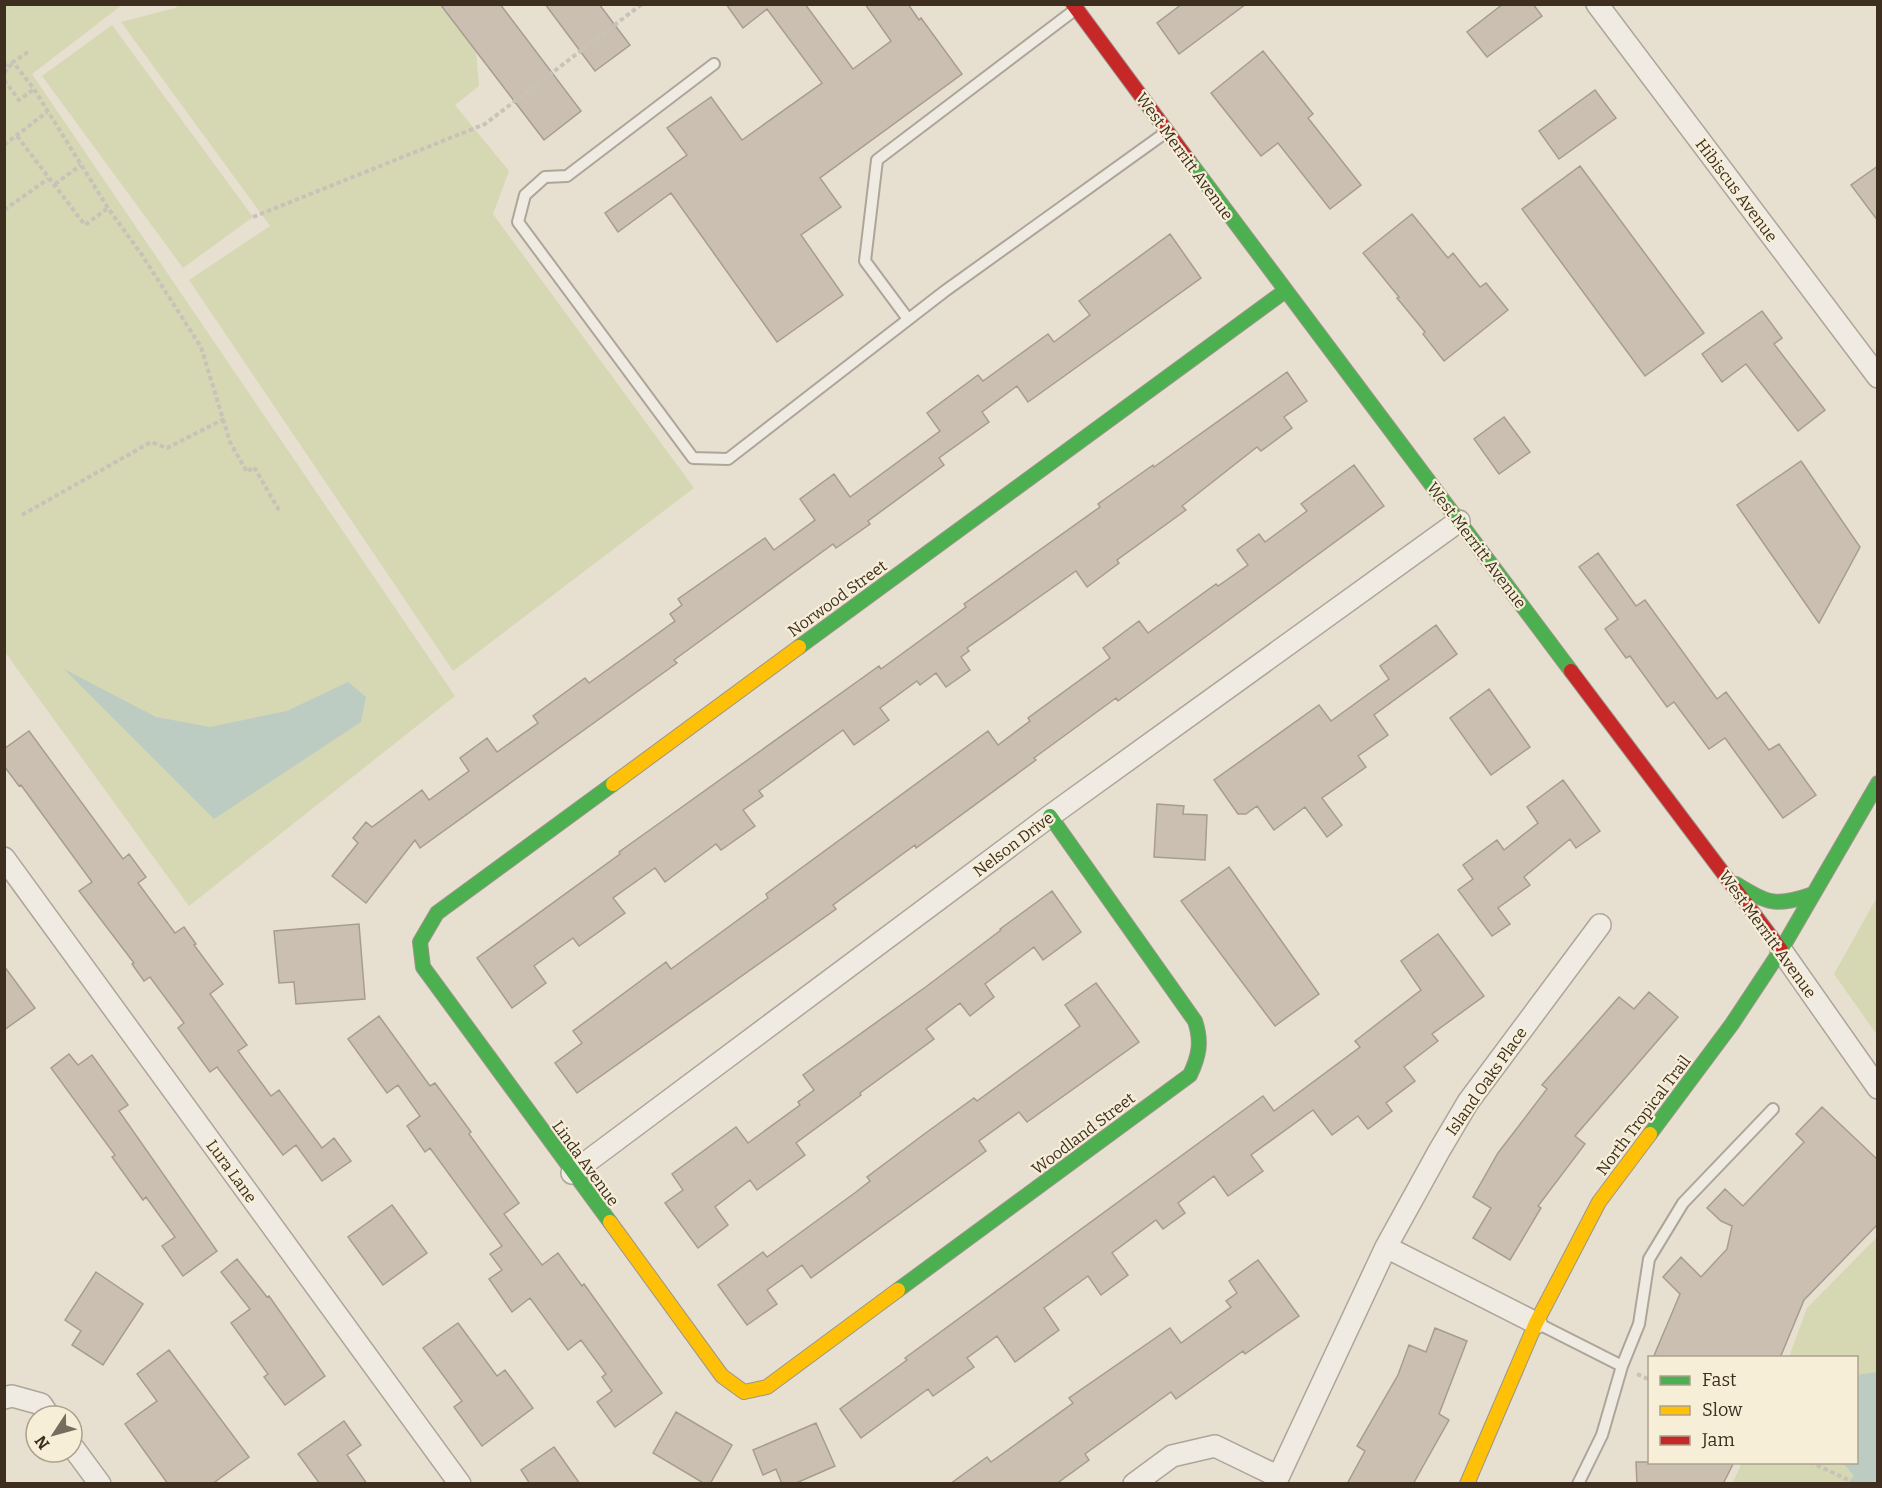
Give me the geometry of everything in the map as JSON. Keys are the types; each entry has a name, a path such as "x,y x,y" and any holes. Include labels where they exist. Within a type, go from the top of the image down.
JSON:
{"street":[{"name":"Hibiscus Avenue","path":"1597,4 1878,376"},
{"name":"West Merritt Avenue","path":"1074,7 1781,950 1878,1088"},
{"name":"Norwood Street","path":"420,942 437,913 1285,291"},
{"name":"Nelson Drive","path":"572,1173 1050,816 1459,521"},
{"name":"North Tropical Trail","path":"1467,1484 1536,1323 1599,1202 1732,1024 1781,950 1878,783"},
{"name":"Woodland Street","path":"744,1392 767,1387 1190,1075 1198,1057 1202,1038 1195,1021 1050,816"},
{"name":"Lura Lane","path":"4,858 460,1484"},
{"path":"1728,879 1776,904 1790,903 1813,894"},
{"name":"Island Oaks Place","path":"1276,1480 1386,1247 1439,1151 1468,1102 1600,925"},
{"name":"Linda Avenue","path":"420,942 423,967 722,1376 744,1392"},
{"path":"1386,1247 1536,1323"},
{"path":"4,1398 12,1396 41,1404"},
{"path":"1134,1484 1172,1456 1215,1446 1276,1480"},
{"path":"84,1463 99,1484"}],"lane":[{"path":"908,319 865,261 877,160 1074,7"},
{"path":"714,64 567,176 545,177 525,195 518,222 693,458 728,459 908,319 1168,131"},
{"path":"1578,1484 1602,1435 1622,1366 1639,1324 1649,1259 1683,1203 1773,1109"},
{"path":"1536,1323 1622,1366"}],"path":[{"path":"253,217 485,124 642,4"},
{"path":"4,73 13,62 28,52"},
{"path":"13,62 34,89 108,208 142,255 201,347 230,442 247,472 254,467 280,512"},
{"path":"4,63 9,69"},
{"path":"4,80 20,100 34,89"},
{"path":"4,146 47,112"},
{"path":"17,136 85,225 108,208"},
{"path":"55,184 81,165"},
{"path":"4,210 48,179"},
{"path":"22,515 151,442 167,448 224,419"},
{"path":"1815,1464 1857,1484"}],"green space":[{"path":"181,4 472,5 479,86 455,105 509,171 493,214 694,488 453,671 189,280 270,226 121,22 175,8"},
{"path":"5,5 122,5 32,74 455,696 189,906 5,652"},
{"path":"112,25 253,217 183,268 42,76"},
{"path":"1877,897 1878,1035 1834,974"},
{"path":"1877,1237 1877,1483 1732,1484 1742,1464 1858,1464 1858,1356 1789,1356 1807,1308"}],"shaded area":[{"path":"64,669 156,717 210,727 287,711 348,682 366,697 361,722 214,819"},
{"path":"1877,1372 1877,1483 1848,1483 1854,1476 1844,1464 1858,1464 1858,1375"}],"building":[{"path":"440,4 500,4 581,111 544,140"},
{"path":"545,4 599,4 630,45 595,71"},
{"path":"726,4 805,4 853,69 891,41 865,4 908,4 962,74 820,178 841,207 801,235 843,295 777,342 671,193 618,232 605,213 687,155 667,128 711,97 742,140 822,83 767,9 743,28"},
{"path":"1182,4 1246,4 1179,54 1157,23"},
{"path":"1503,4 1533,4 1542,16 1487,57 1467,32"},
{"path":"1263,51 1313,114 1308,118 1361,185 1330,209 1278,143 1261,156 1211,93"},
{"path":"1595,90 1616,118 1559,159 1539,131"},
{"path":"1580,166 1704,333 1645,376 1522,209"},
{"path":"1878,166 1878,221 1851,185"},
{"path":"1412,214 1448,258 1453,253 1480,287 1486,283 1508,310 1444,361 1423,334 1425,332 1397,298 1399,297 1363,253"},
{"path":"1170,234 1201,278 1028,402 1017,386 982,412 989,422 939,458 944,465 868,521 870,524 836,548 833,544 674,660 677,663 420,848 415,840 366,903 332,876 358,843 353,838 366,822 372,827 422,790 429,800 469,771 460,758 487,738 497,752 538,723 533,716 585,678 589,683 675,621 670,614 682,605 678,599 765,538 774,550 815,520 800,499 834,474 850,497 940,431 927,413 978,375 983,381 1048,334 1054,342 1090,315 1079,301"},
{"path":"1762,311 1782,338 1774,344 1825,410 1798,431 1746,364 1722,382 1702,354"},
{"path":"1287,372 1307,401 1284,417 1292,428 1261,451 1257,447 1182,506 1186,510 1117,560 1119,563 1087,587 1076,571 967,648 969,651 961,657 970,670 946,687 936,673 920,685 917,681 880,708 889,720 854,745 843,730 759,791 763,796 743,810 755,826 721,850 716,844 665,882 655,868 613,898 625,913 579,946 573,938 534,966 546,983 512,1008 477,958 620,854 619,852 879,666 881,669 966,607 964,604 1100,507 1098,504"},
{"path":"1504,417 1530,452 1499,474 1474,439"},
{"path":"1801,461 1860,547 1819,623 1737,505"},
{"path":"1354,465 1384,506 1118,701 1116,698 916,848 915,845 833,905 836,909 577,1093 555,1063 582,1043 573,1031 666,962 671,969 768,898 766,894 988,731 998,745 1030,721 1028,718 1110,658 1103,648 1139,621 1148,633 1216,584 1218,586 1248,565 1237,550 1259,534 1265,542 1307,511 1301,504"},
{"path":"1598,553 1636,606 1645,600 1717,699 1726,692 1769,750 1779,744 1816,795 1783,818 1725,738 1709,749 1674,702 1667,707 1630,656 1626,658 1605,629 1618,619 1579,567"},
{"path":"1436,625 1457,654 1374,715 1388,735 1358,756 1366,767 1322,798 1342,825 1327,837 1305,807 1274,830 1257,806 1246,814 1238,814 1214,780 1319,705 1331,721 1389,679 1380,666"},
{"path":"1489,689 1530,747 1491,775 1450,718"},
{"path":"29,731 123,859 129,854 146,877 138,883 175,933 184,927 196,944 194,945 223,984 210,994 247,1045 238,1051 271,1096 279,1090 322,1148 334,1138 351,1161 322,1181 296,1145 283,1155 217,1067 210,1072 178,1028 184,1023 150,977 144,981 132,964 134,963 79,891 92,882 21,785 19,786 4,766 4,749"},
{"path":"1563,780 1600,831 1576,848 1570,839 1524,877 1530,885 1498,908 1510,924 1492,936 1458,890 1473,879 1463,865 1497,840 1504,850 1538,823 1527,807"},
{"path":"1157,804 1184,806 1183,814 1207,815 1205,860 1154,857"},
{"path":"1229,867 1319,994 1275,1026 1181,901"},
{"path":"1052,891 1081,932 1043,960 1034,947 985,984 994,997 970,1016 960,1003 926,1029 934,1039 796,1143 805,1155 757,1190 750,1180 715,1207 728,1225 698,1248 665,1203 683,1190 672,1174 736,1127 748,1143 800,1105 798,1102 814,1090 803,1075 927,986"},
{"path":"359,924 365,999 296,1004 294,982 279,983 274,931"},
{"path":"1438,934 1484,996 1432,1034 1438,1041 1404,1067 1415,1081 1386,1103 1392,1111 1368,1129 1358,1116 1332,1135 1313,1110 1251,1155 1263,1171 1228,1196 1214,1176 1178,1203 1185,1213 1163,1229 1156,1220 1112,1253 1128,1275 1101,1295 1088,1276 1044,1308 1059,1330 1015,1362 997,1336 967,1358 974,1367 933,1396 928,1389 861,1438 840,1409 907,1360 905,1358 1263,1096 1274,1111 1360,1047 1355,1041 1421,990 1401,961"},
{"path":"4,966 35,1008 4,1030"},
{"path":"1096,983 1139,1042 1027,1122 1019,1112 979,1141 986,1151 811,1278 802,1265 767,1290 777,1304 747,1325 718,1285 763,1252 767,1257 856,1192 870,1181 867,1177 927,1132 974,1098 977,1101 1080,1026 1065,1005"},
{"path":"1649,992 1678,1017 1575,1136 1585,1144 1538,1206 1541,1208 1510,1260 1473,1238 1491,1208 1473,1197 1498,1153 1547,1089 1542,1085 1619,997 1634,1009"},
{"path":"379,1016 430,1086 435,1083 519,1203 504,1214 542,1265 558,1253 582,1286 584,1284 662,1393 615,1427 597,1402 612,1391 602,1377 606,1374 581,1340 568,1350 530,1298 512,1312 489,1279 502,1270 490,1254 502,1246 430,1148 425,1152 407,1126 420,1116 398,1085 387,1093 348,1039"},
{"path":"69,1054 78,1065 92,1055 128,1105 119,1111 217,1251 183,1276 162,1246 175,1237 146,1197 143,1200 112,1157 115,1155 51,1068"},
{"path":"1822,1107 1878,1160 1878,1224 1804,1300 1781,1356 1654,1356 1680,1294 1663,1277 1681,1257 1701,1277 1727,1249 1732,1226 1721,1221 1707,1208 1725,1189 1743,1206 1804,1142 1796,1134"},
{"path":"392,1205 427,1253 383,1285 348,1237"},
{"path":"237,1259 267,1297 269,1296 325,1376 285,1405 264,1377 268,1374 231,1323 250,1309 221,1272"},
{"path":"1258,1260 1299,1316 1245,1354 1243,1351 1176,1399 1171,1392 1085,1454 1089,1460 1056,1484 950,1484 987,1457 991,1462 1073,1403 1069,1398 1170,1328 1181,1343 1231,1307 1226,1301 1237,1293 1229,1281"},
{"path":"96,1272 143,1304 103,1365 72,1345 81,1331 65,1320"},
{"path":"458,1323 497,1376 505,1370 533,1408 482,1446 454,1407 462,1401 423,1348"},
{"path":"1435,1328 1467,1341 1439,1414 1449,1420 1413,1484 1347,1484 1365,1451 1357,1446 1398,1375 1409,1345 1426,1352"},
{"path":"169,1350 249,1457 212,1484 168,1484 125,1424 157,1401 137,1374"},
{"path":"676,1412 732,1445 710,1484 705,1484 653,1453"},
{"path":"344,1421 361,1445 347,1455 367,1484 320,1484 298,1454"},
{"path":"816,1423 835,1466 794,1484 782,1484 776,1469 763,1475 753,1450"},
{"path":"554,1447 580,1484 530,1484 521,1470"},
{"path":"1636,1462 1733,1464 1723,1484 1637,1484"}],"traffic: fast":[{"path":"1189,161 1571,671"},
{"path":"799,647 1285,291"},
{"path":"1650,1134 1732,1024 1781,950 1878,783"},
{"path":"610,1222 423,967 420,942 437,913 613,784"},
{"path":"898,1290 1190,1075 1196,1062 1199,1042 1195,1021 1050,816"},
{"path":"1736,884 1757,896 1773,901 1790,901 1813,894"}],"traffic: slow":[{"path":"613,784 799,647"},
{"path":"1467,1484 1536,1323 1599,1202 1650,1134"},
{"path":"610,1222 722,1376 744,1392 767,1387 898,1290"}],"traffic: jam":[{"path":"1073,4 1189,161"},
{"path":"1571,671 1781,950"}]}
